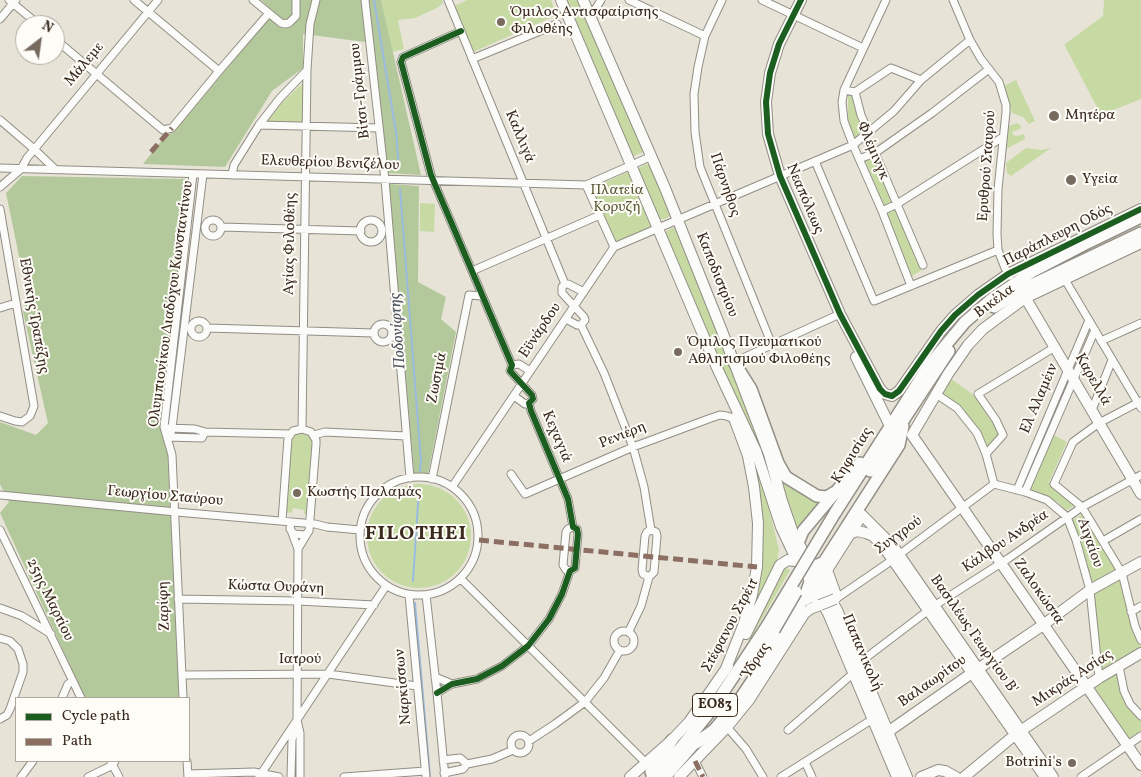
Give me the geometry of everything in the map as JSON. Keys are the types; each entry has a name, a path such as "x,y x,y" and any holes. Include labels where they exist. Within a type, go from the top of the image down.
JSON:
{"main road":[{"name":"Κηφισίας","path":"838,515 904,419 936,368 961,337 1033,271 1140,213"},
{"name":"Κηφισίας","path":"665,777 696,743 731,697 888,429 930,364 956,331 983,306 1017,286 1137,241 1141,233"},
{"path":"734,362 751,389 778,463 786,477 816,496 827,497 835,492"},
{"path":"696,743 714,730 740,699 770,654 899,445 904,419"},
{"path":"797,561 796,548 803,530 888,429"},
{"path":"862,515 875,493 883,471"},
{"path":"816,582 811,565 825,566"},
{"path":"802,601 812,596 820,604"},
{"name":"Κηφισίας","path":"652,777 678,750 712,709 771,628"},
{"path":"647,777 672,740"}],"street":[{"path":"134,0 218,71"},
{"name":"Μάλεμε","path":"0,187 21,169 34,149 158,0"},
{"path":"253,0 281,23 289,23 296,16 296,0"},
{"name":"Αγίας Φιλοθέης","path":"302,429 307,70 310,24 316,0"},
{"name":"Βίτσι-Γράμμου","path":"365,0 385,180 385,230 410,478"},
{"name":"Καλλιγά","path":"448,0 564,284 561,292 584,317 585,320 581,325 604,373 633,447 644,486 651,530"},
{"path":"561,0 718,370 756,451 781,527 797,561 811,565"},
{"name":"Καποδιστρίου","path":"583,0 652,156 678,220 769,454 782,501 798,542 811,565"},
{"path":"591,16 601,0"},
{"path":"629,0 705,36"},
{"name":"Πάρνηθος","path":"722,0 705,36 694,94 695,132 700,167 772,345"},
{"path":"762,0 863,48"},
{"name":"Νεαπόλεως","path":"791,14 795,0"},
{"name":"Νεαπόλεως","path":"801,0 791,14 769,56 761,102 763,142 777,178 888,429"},
{"name":"Φλέμινγκ","path":"886,0 844,90 842,102 844,121 911,286"},
{"name":"Ερυθρού Σταυρού","path":"953,0 970,40 999,82 1006,105 998,189 998,250 1017,286"},
{"path":"0,19 13,1 28,15"},
{"path":"65,47 163,130 172,128 218,71 269,13"},
{"path":"472,59 557,24"},
{"name":"Κεχαγιά","path":"461,31 403,56 401,62 423,148 434,181 512,364 510,371 532,395 533,399 525,404 514,396"},
{"path":"586,186 614,247 853,145 894,111 921,80 970,40"},
{"path":"844,90 855,92 891,68 921,80"},
{"path":"859,159 875,154 989,69"},
{"path":"232,175 234,165 260,125 280,98 307,70"},
{"path":"855,92 868,132"},
{"path":"0,120 56,170"},
{"path":"260,125 378,128"},
{"path":"882,211 897,204 1003,137"},
{"name":"Φλέμινγκ","path":"875,154 923,264"},
{"name":"Ελευθερίου Βενιζέλου","path":"0,168 586,186 652,156"},
{"path":"815,162 874,301 998,250"},
{"name":"Ολυμπιονίκου Διαδόχου Κωνσταντίνου","path":"176,512 172,455 164,427 193,174"},
{"name":"Ολυμπιονίκου Διαδόχου Κωνσταντίνου","path":"167,437 171,433 172,428 203,174"},
{"name":"Εθνικής Τραπέζης","path":"0,210 2,233 34,401 33,412 22,422 0,416"},
{"path":"472,272 600,215"},
{"path":"369,221 379,224 385,230 381,237 372,242 363,237 361,231 363,224 369,221"},
{"path":"221,227 361,231"},
{"name":"Βικέλα","path":"912,435 968,345 1017,286 1064,278 1137,241"},
{"name":"Εϋνάρδου","path":"452,487 614,247"},
{"path":"1064,278 1140,404 1099,423 1073,442 1054,484 1082,507 1122,573 1131,612 1141,640"},
{"path":"564,284 584,292"},
{"name":"Καρελλά","path":"1017,286 1099,423 1137,477 1141,494"},
{"name":"Παράπλευρη Οδός","path":"887,395 894,395 899,391 926,352 956,315 978,295 1017,286"},
{"name":"Ζωσιμά","path":"432,478 469,295 482,296"},
{"path":"0,308 16,303"},
{"path":"734,362 838,315"},
{"name":"Νεαπόλεως","path":"838,315 880,389 887,395"},
{"path":"566,319 581,325"},
{"name":"Ελ Αλαμέιν","path":"1017,490 1089,320"},
{"path":"385,324 395,333 389,340 383,342 376,338 374,333 376,327 385,324"},
{"path":"1101,341 1141,324"},
{"path":"207,328 374,333"},
{"name":"Ελ Αλαμέιν","path":"1025,492 1095,330"},
{"path":"986,454 1003,435 996,420 978,394 1055,347"},
{"path":"1092,410 1112,360"},
{"path":"512,364 519,364 530,371"},
{"path":"718,370 722,389 748,456 754,486 758,523 757,567 752,595 744,623 725,671"},
{"path":"936,394 957,408 977,433 986,454 994,484"},
{"name":"Κεχαγιά","path":"437,693 452,684 476,679 502,666 528,646 549,619 562,594 570,571 575,566 577,529 573,527 568,499 529,403"},
{"name":"Ρενιέρη","path":"511,474 525,494 560,477 633,447 720,415 734,419"},
{"path":"164,427 194,429 205,432 290,434"},
{"path":"291,777 292,740 297,720 298,549 291,532 282,521 287,443 293,431 302,429 314,435 316,444 310,523 307,534 298,549"},
{"path":"167,437 202,438 205,432"},
{"path":"314,435 325,432 406,436"},
{"name":"Ζαλοκώστα","path":"912,435 1141,765"},
{"name":"Κάλβου Ανδρέα","path":"863,660 931,608 1000,564 1067,517 1137,477"},
{"path":"410,478 432,478 452,487 471,508 478,524 479,542 474,559 460,579 444,590 426,596 409,595 386,586 374,574 365,561 361,546 360,530 366,510 375,497 393,483 410,478"},
{"name":"Αιγαίου","path":"994,484 1047,500 1067,517 1076,540 1090,590 1100,678"},
{"name":"Συγγρού","path":"820,604 836,598 896,557 994,484"},
{"name":"Γεωργίου Σταύρου","path":"0,495 310,523 327,527 360,530"},
{"name":"Ζαρίφη","path":"176,512 183,697"},
{"path":"862,515 825,566 836,598 892,729 892,742"},
{"name":"Βασιλέως Γεωργίου Β'","path":"862,515 889,543 896,557 975,671 1018,732 1053,777"},
{"path":"1103,541 1141,519"},
{"path":"291,522 291,532"},
{"name":"Γεωργίου Σταύρου","path":"307,534 327,527"},
{"path":"570,571 566,570 563,565 566,530 569,527 573,527"},
{"path":"777,569 784,549 781,527"},
{"name":"25ης Μαρτίου","path":"0,530 81,697"},
{"name":"Καλλιγά","path":"649,577 643,574 642,570 645,536 651,530"},
{"name":"Καλλιγά","path":"629,632 641,606 649,577 654,572 658,536 656,532 651,530"},
{"path":"291,532 296,535 307,534"},
{"name":"Βασιλέως Γεωργίου Β'","path":"850,534 860,532 873,536 896,557"},
{"name":"Στέφανου Στρέιτ","path":"630,777 672,740 697,711 725,671 743,640 777,569 784,562 797,561"},
{"name":"Παπανικολή","path":"797,561 816,582 820,604 849,676 874,735 889,760"},
{"name":"Βαλαωρίτου","path":"892,729 1043,625 1090,590 1141,562"},
{"path":"460,579 646,763"},
{"path":"816,582 837,610 907,777"},
{"path":"260,775 386,586"},
{"name":"Ναρκίσσων","path":"409,595 425,774"},
{"path":"426,596 444,775"},
{"name":"Κώστα Ουράνη","path":"178,599 298,601 374,605"},
{"name":"Παπανικολή","path":"820,604 897,777"},
{"name":"Ύδρας","path":"679,777 727,727 749,700 804,614 820,604"},
{"path":"1131,612 1141,606"},
{"path":"0,608 22,616 51,634"},
{"name":"Καλλιγά","path":"626,630 634,638 633,646 628,650 620,650 615,646 614,638 619,632 626,630"},
{"path":"0,638 10,641 18,649 23,664 23,672 10,709 7,715 0,719"},
{"name":"Καλλιγά","path":"529,741 524,736 516,736 511,741 513,750 518,753 525,752 529,741 585,702 604,678 620,650"},
{"name":"Μικράς Ασίας","path":"964,777 1018,732 1141,653"},
{"path":"1119,666 1124,690 1130,704 1141,716"},
{"name":"Ιατρού","path":"182,675 328,674 417,686"},
{"path":"788,730 849,676"},
{"path":"435,677 452,684"},
{"path":"62,697 68,684 73,681"},
{"path":"297,720 300,733 300,777"},
{"path":"781,777 868,722"},
{"path":"727,727 746,749 763,777"},
{"name":"Βασιλέως Γεωργίου Β'","path":"1018,732 1045,777"},
{"path":"1080,777 1141,736"},
{"name":"Καλλιγά","path":"444,775 463,769 467,764 492,759 513,750"},
{"name":"Καλλιγά","path":"443,760 460,758 467,764"},
{"path":"695,761 704,777"},
{"path":"21,777 32,762"},
{"path":"88,777 113,762 119,777"},
{"path":"187,762 188,775 254,772 260,775 279,777"},
{"path":"805,762 812,777"},
{"path":"921,777 938,770 945,771 956,777"},
{"path":"344,777 425,774"}],"green space":[{"path":"261,0 381,0 421,175 387,173 373,43 303,34 303,68 272,91 225,167 143,164 165,136 174,132 274,12"},
{"path":"381,0 442,0 443,3 437,8 415,18 398,20 404,49 392,52"},
{"name":"Όμιλος Αντισφαίρισης Φιλοθέης","path":"467,0 551,0 557,15 473,52 454,6"},
{"path":"565,0 581,0 643,152 632,157"},
{"path":"1104,0 1141,0 1141,99 1101,115 1065,44 1103,16"},
{"path":"1016,80 1035,121 1029,124 1023,117 1012,113 1004,86"},
{"path":"304,82 303,124 267,122 284,101"},
{"path":"852,89 863,132 856,139 854,139 849,125 848,116 848,90"},
{"path":"1017,123 1021,126 1020,129 1012,132 1013,135 1024,134 1025,139 1008,148 1006,147 1009,126"},
{"path":"1026,148 1042,150 1051,148 1011,176 1007,173 1006,163"},
{"path":"873,154 894,204 885,208 864,158"},
{"path":"646,164 650,166 670,213 670,216 665,219 659,219 637,169"},
{"name":"Πλατεία Κορυζή","path":"628,172 652,229 616,243 590,189"},
{"path":"22,176 186,179 176,299 162,428 169,457 179,697 85,697 0,513 9,502 0,484 0,422 36,435 48,423 23,312 27,295 6,193"},
{"path":"389,184 419,186 418,282 446,297 441,319 456,332 428,474 414,473"},
{"path":"420,203 435,204 434,232 420,231"},
{"path":"896,208 922,270 912,276 886,212"},
{"path":"672,228 676,228 678,231 763,452 703,326 664,233"},
{"path":"950,378 975,396 994,421 1000,435 990,447 985,446 979,431 940,394"},
{"path":"298,432 308,433 313,441 309,514 304,514 304,510 293,508 292,513 285,512 291,437"},
{"path":"1054,435 1067,442 1049,482 1076,504 1066,511 1058,502 1028,491"},
{"path":"752,458 759,468 779,550 777,561 742,635 757,591"},
{"path":"779,478 821,500 794,531"},
{"path":"419,484 439,488 456,499 467,516 471,536 467,556 456,573 439,584 419,588 399,584 382,573 371,556 367,536 371,516 382,499 399,488"},
{"path":"1083,514 1119,572 1091,587 1070,521"},
{"path":"785,568 790,570 747,645 779,575"},
{"path":"1120,576 1141,650 1101,673 1093,592"},
{"path":"1118,669 1124,691 1141,716 1141,736 1127,745 1089,687"}],"waterway":[{"name":"Ποδονίφτης","path":"374,0 396,132 399,169"},
{"name":"Ποδονίφτης","path":"400,189 421,462 420,471"},
{"name":"Ποδονίφτης","path":"413,581 419,488"},
{"name":"Ποδονίφτης","path":"415,603 430,777"}],"marked path":[{"path":"151,152 172,128"},
{"path":"479,540 757,567"},
{"path":"695,761 703,777"}],"cycle path":[{"path":"801,0 779,44 770,73 766,102 768,134 780,176 840,314 880,389 885,394 892,396 899,391 941,331 955,315 978,295 1008,274 1141,209"},
{"path":"437,693 452,684 477,679 502,666 528,646 549,619 562,594 570,571 575,568 578,534 577,529 573,527 568,499 531,411 529,403 533,399 532,395 510,371 512,365 431,175 401,62 403,57 461,31"}],"place":[{"name":"Όμιλος Αντισφαίρισης Φιλοθέης","path":"501,22"},
{"name":"Μητέρα","path":"1054,116"},
{"name":"Υγεία","path":"1071,180"},
{"name":"Όμιλος Πνευματικού Αθλητισμού Φιλοθέης","path":"678,352"},
{"name":"Κωστής Παλαμάς","path":"297,493"},
{"name":"Botrini's","path":"1072,763"}],"district":[{"name":"FILOTHEI","path":"416,535"}]}
